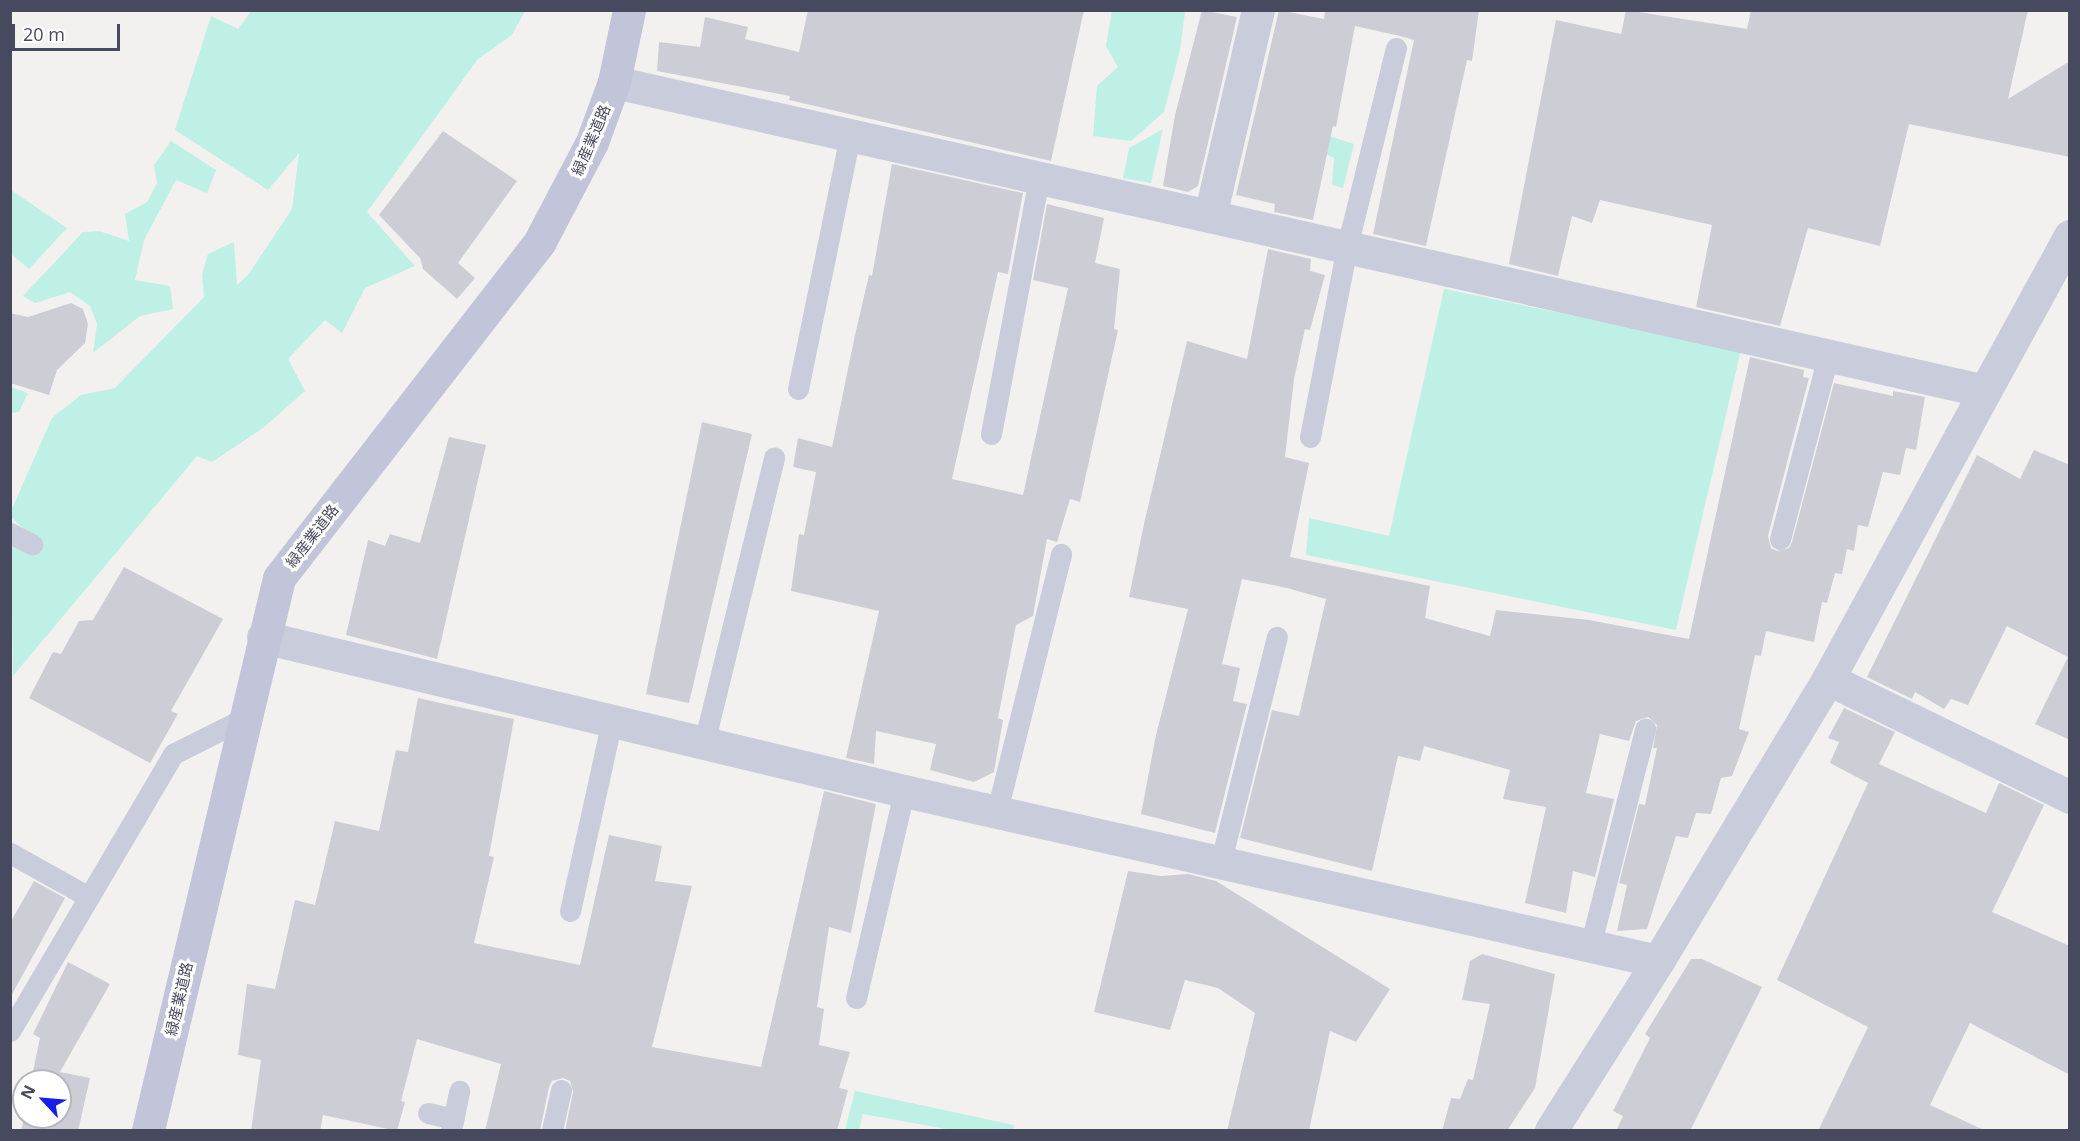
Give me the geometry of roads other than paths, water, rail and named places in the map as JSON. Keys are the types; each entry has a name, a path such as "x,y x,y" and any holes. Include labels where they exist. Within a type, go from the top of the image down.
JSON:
{"main road":[{"name":"緑産業道路","path":"148,1131 263,637 279,578 540,241 568,193 614,82 629,10"}],"street":[{"path":"1210,216 1258,10"},
{"path":"614,82 1985,391"},
{"path":"1551,1131 1658,961 1828,680 2070,236"},
{"path":"263,637 904,790 1591,943 1658,961"},
{"path":"1828,680 2070,797"}],"lane":[{"path":"1310,437 1347,247 1396,48"},
{"path":"798,389 850,135"},
{"path":"991,435 1039,178"},
{"path":"1780,539 1828,356"},
{"path":"704,743 774,457"},
{"path":"10,533 32,544"},
{"path":"997,811 1061,554"},
{"path":"1221,861 1277,637"},
{"path":"10,1031 87,896 173,754 244,718"},
{"path":"570,911 612,720"},
{"path":"1591,943 1645,729"},
{"path":"856,998 904,790"},
{"path":"10,853 87,896"},
{"path":"552,1131 561,1090"},
{"path":"428,1113 452,1125 459,1091"}]}
